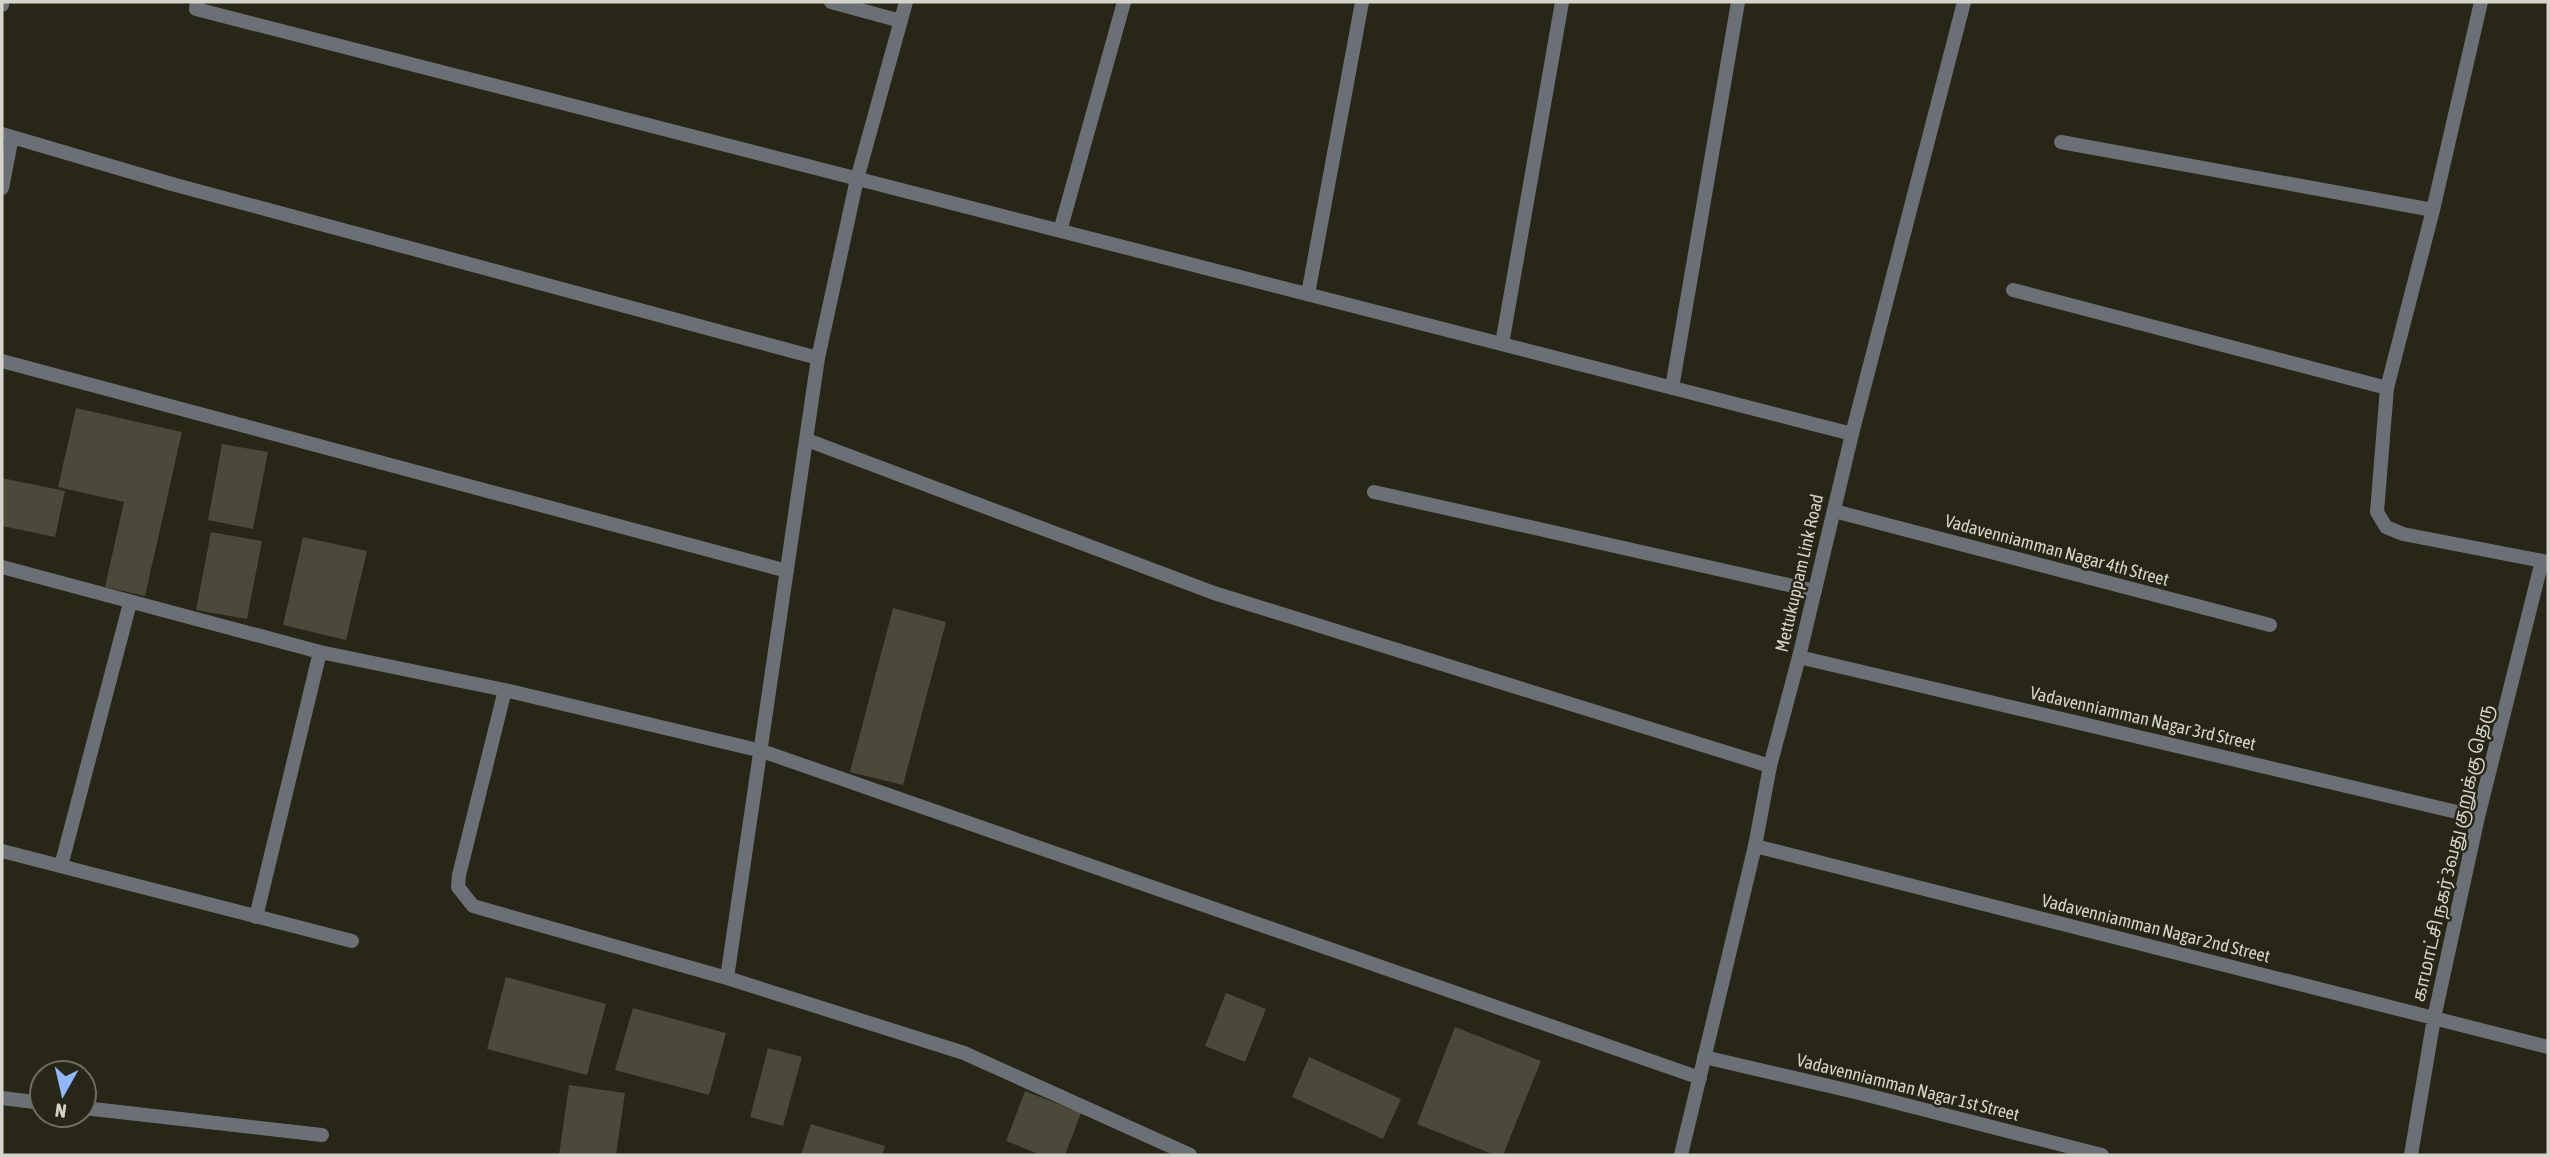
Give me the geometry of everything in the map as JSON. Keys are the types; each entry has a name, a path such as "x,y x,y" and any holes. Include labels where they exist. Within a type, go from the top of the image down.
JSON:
{"street":[{"path":"197,2 196,9 1852,434"},
{"path":"831,2 901,22"},
{"path":"727,978 818,358 857,179 906,2"},
{"path":"1060,231 1124,2"},
{"path":"1308,294 1362,2"},
{"path":"1502,344 1562,2"},
{"path":"1672,388 1738,2"},
{"name":"Mettukuppam Link Road","path":"1681,1155 1755,846 1770,766 1852,434 1964,2"},
{"path":"2481,2 2433,210 2387,388 2377,512 2386,527 2403,534 2545,561"},
{"path":"2,188 7,136 172,184 818,358"},
{"path":"2061,142 2433,210"},
{"path":"2013,290 2387,388"},
{"path":"2,361 788,571"},
{"path":"807,440 1214,593 1770,766"},
{"path":"1374,492 1815,591"},
{"name":"Vadavenniamman Nagar 4th Street","path":"1834,511 2270,625"},
{"name":"காமாட்சி நகர் 3வது குறுக்கு தெரு","path":"2411,1155 2434,1018 2478,817 2545,561"},
{"path":"2,567 320,652 505,690 762,751 1700,1078"},
{"path":"61,866 130,603"},
{"path":"256,917 320,652"},
{"name":"Vadavenniamman Nagar 3rd Street","path":"1799,657 2478,817"},
{"path":"505,690 458,875 458,887 473,906 727,978 964,1053 1190,1155"},
{"name":"Vadavenniamman Nagar 2nd Street","path":"1755,846 2548,1047"},
{"path":"2,851 352,941"},
{"name":"Vadavenniamman Nagar 1st Street","path":"1704,1057 1855,1092 2102,1155"},
{"path":"2,1098 28,1101"},
{"path":"98,1110 322,1136"}],"building":[{"path":"76,408 182,432 145,596 105,587 124,502 58,487"},
{"path":"222,444 268,452 253,529 208,520"},
{"path":"2,478 65,491 55,537 2,526"},
{"path":"211,532 262,541 247,619 196,610"},
{"path":"303,537 367,551 346,640 283,625"},
{"path":"893,608 946,622 903,785 850,772"},
{"path":"506,977 606,1004 587,1075 487,1049"},
{"path":"1226,993 1266,1009 1245,1062 1205,1046"},
{"path":"633,1008 726,1033 709,1095 615,1070"},
{"path":"1455,1027 1541,1061 1503,1155 1495,1155 1417,1124"},
{"path":"768,1048 802,1057 783,1126 750,1117"},
{"path":"1309,1057 1401,1099 1383,1139 1292,1097"},
{"path":"569,1085 625,1093 616,1155 559,1155"},
{"path":"1025,1091 1081,1113 1065,1155 1041,1155 1006,1141"},
{"path":"811,1124 885,1146 882,1155 801,1155"}]}
